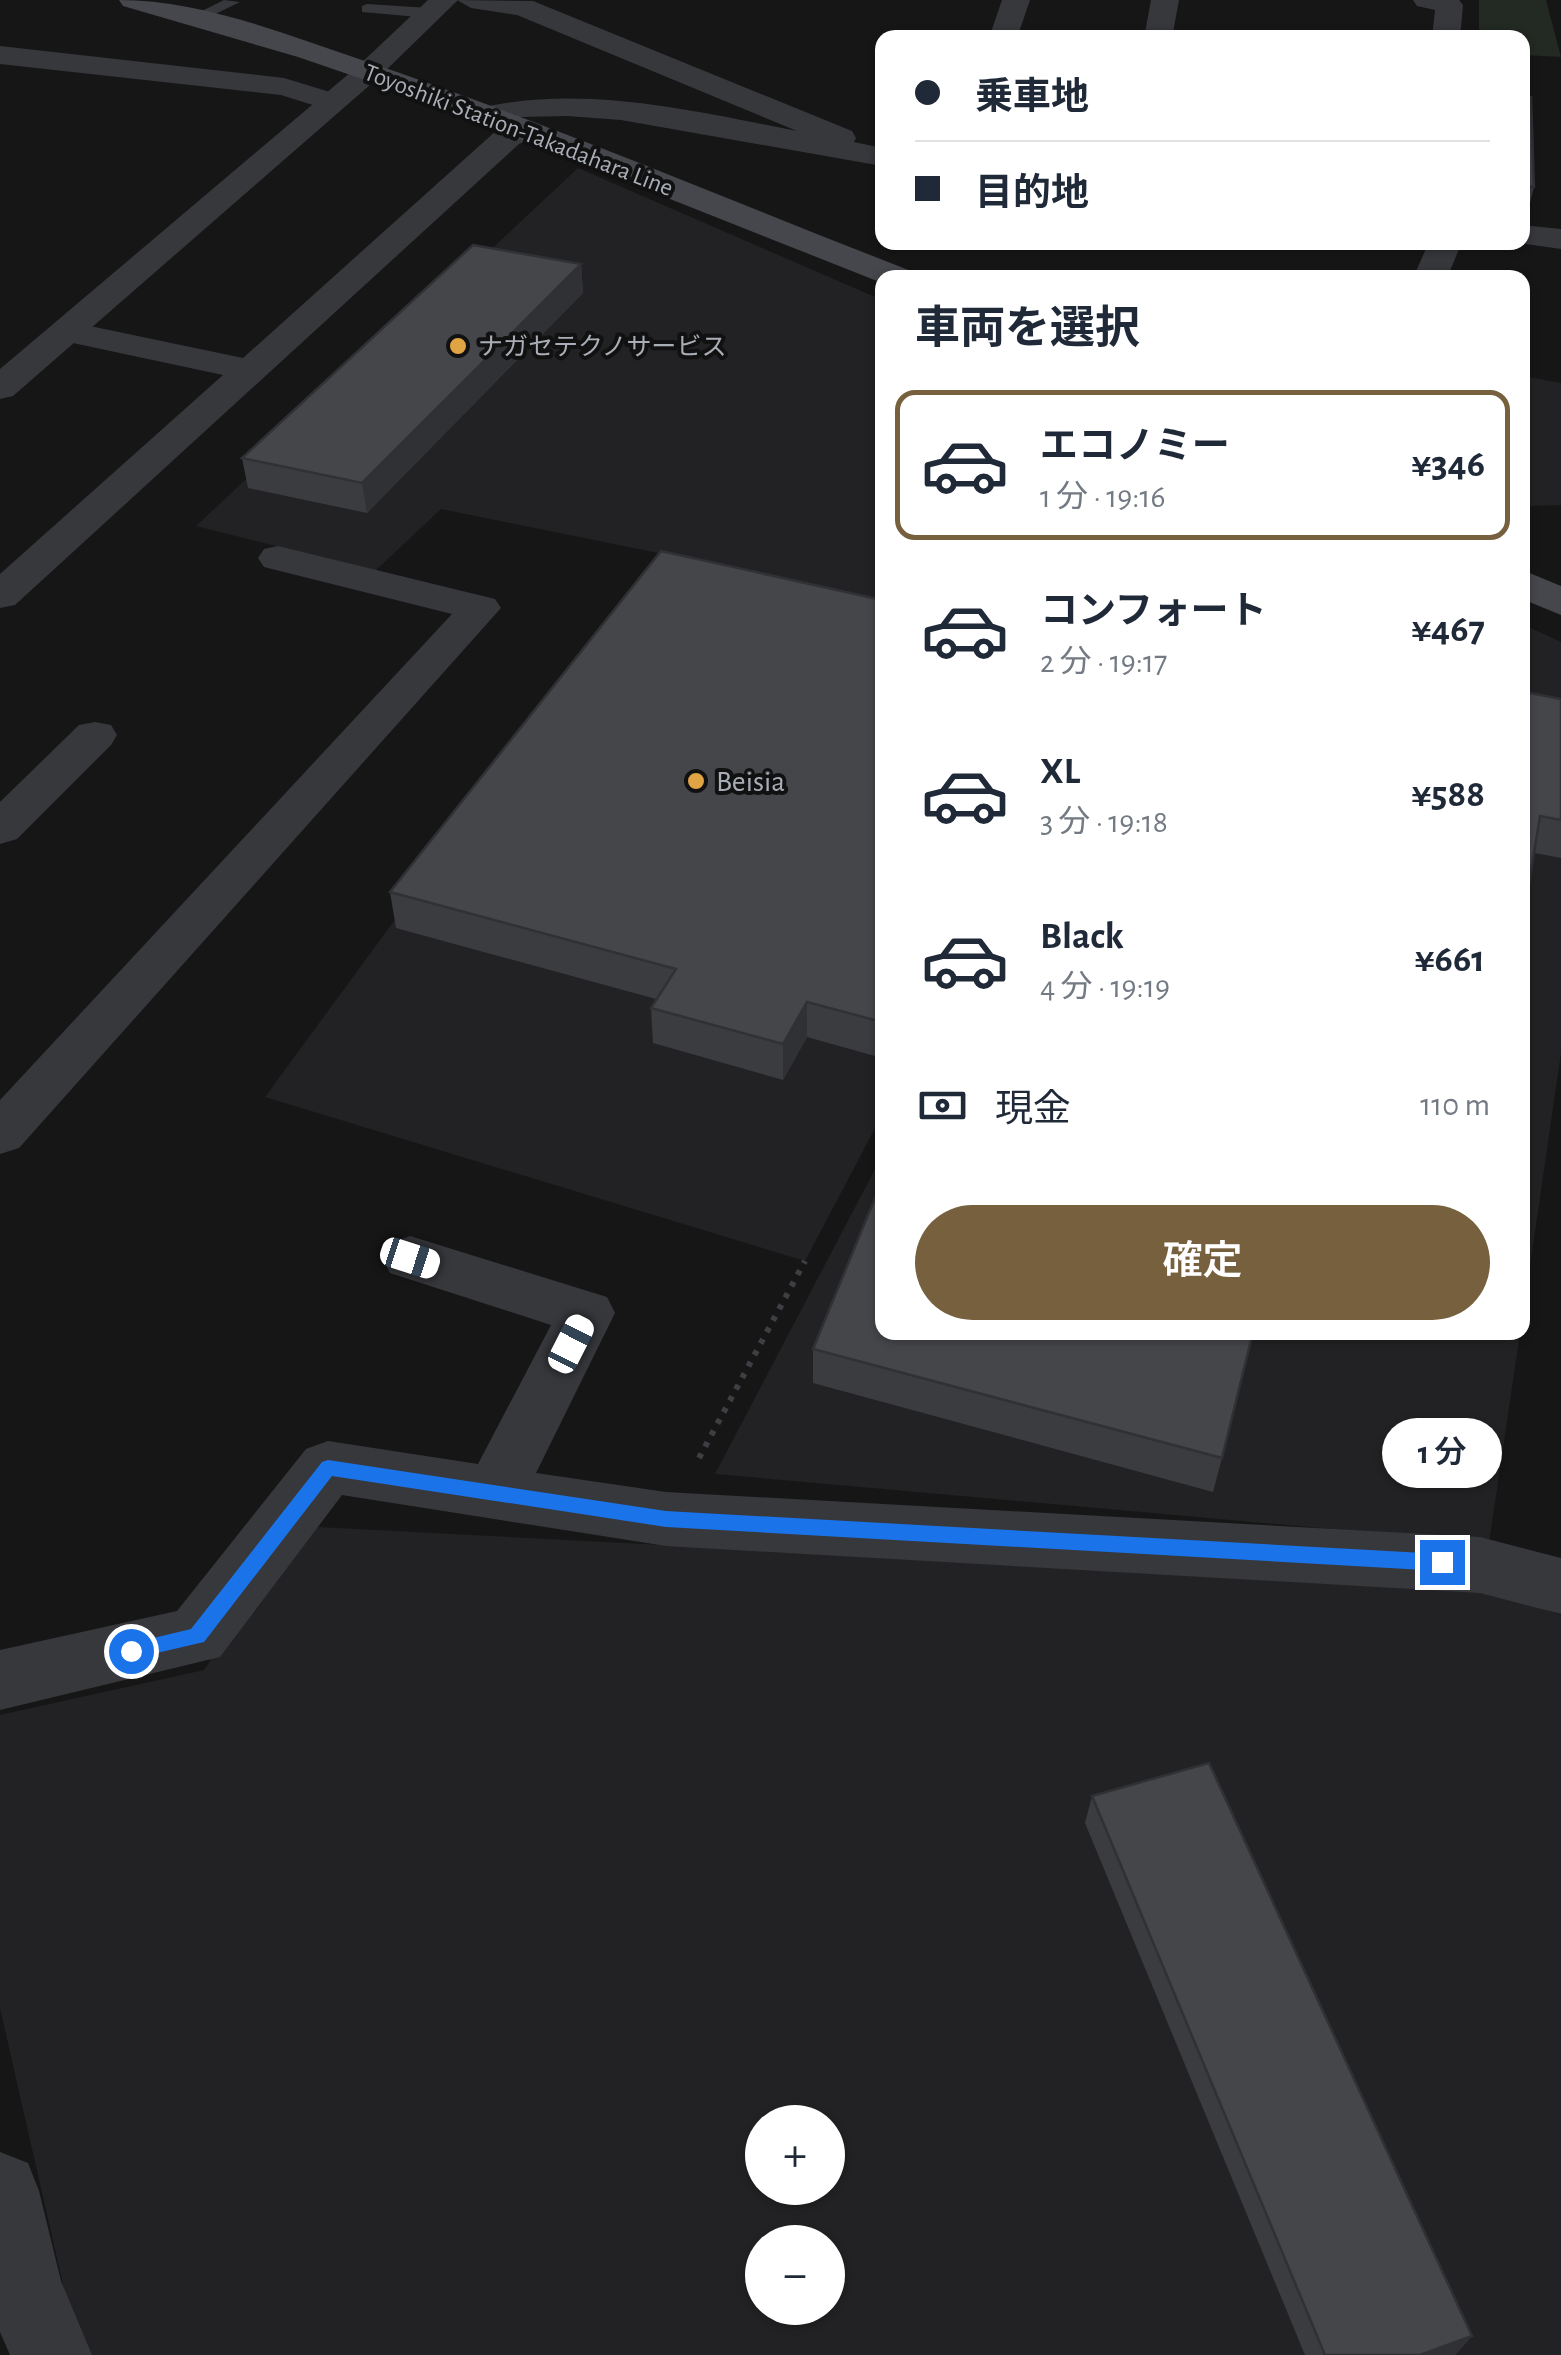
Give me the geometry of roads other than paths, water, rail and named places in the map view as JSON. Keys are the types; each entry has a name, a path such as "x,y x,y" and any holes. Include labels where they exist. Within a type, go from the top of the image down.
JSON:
{"main road":[{"name":"Toyoshiki Station-Takadahara Line","path":"133,0 368,72 487,115 879,270"},
{"path":"1530,586 1561,603"}],"street":[{"path":"471,0 523,7 841,138 832,148"},
{"path":"1006,30 1016,0"},
{"path":"1159,30 1165,0"},
{"path":"1428,0 1449,4 1447,30"},
{"path":"0,388 368,72 437,6"},
{"path":"0,55 284,87 332,102"},
{"path":"487,115 517,107 628,113 875,155"},
{"path":"0,596 508,137 526,130"},
{"path":"1530,236 1561,239"},
{"path":"66,332 250,370"},
{"path":"0,1134 480,608 278,558"},
{"path":"0,829 96,736"},
{"path":"410,1258 586,1313 494,1495"},
{"path":"0,1680 197,1636 328,1467 666,1519 1480,1565 1561,1586"},
{"path":"0,2192 24,2314"}],"lane":[{"path":"196,18 232,2"},
{"path":"367,9 437,6"}],"place":[{"name":"ナガセテクノサービス","path":"458,346"},
{"name":"Beisia","path":"696,781"}]}
